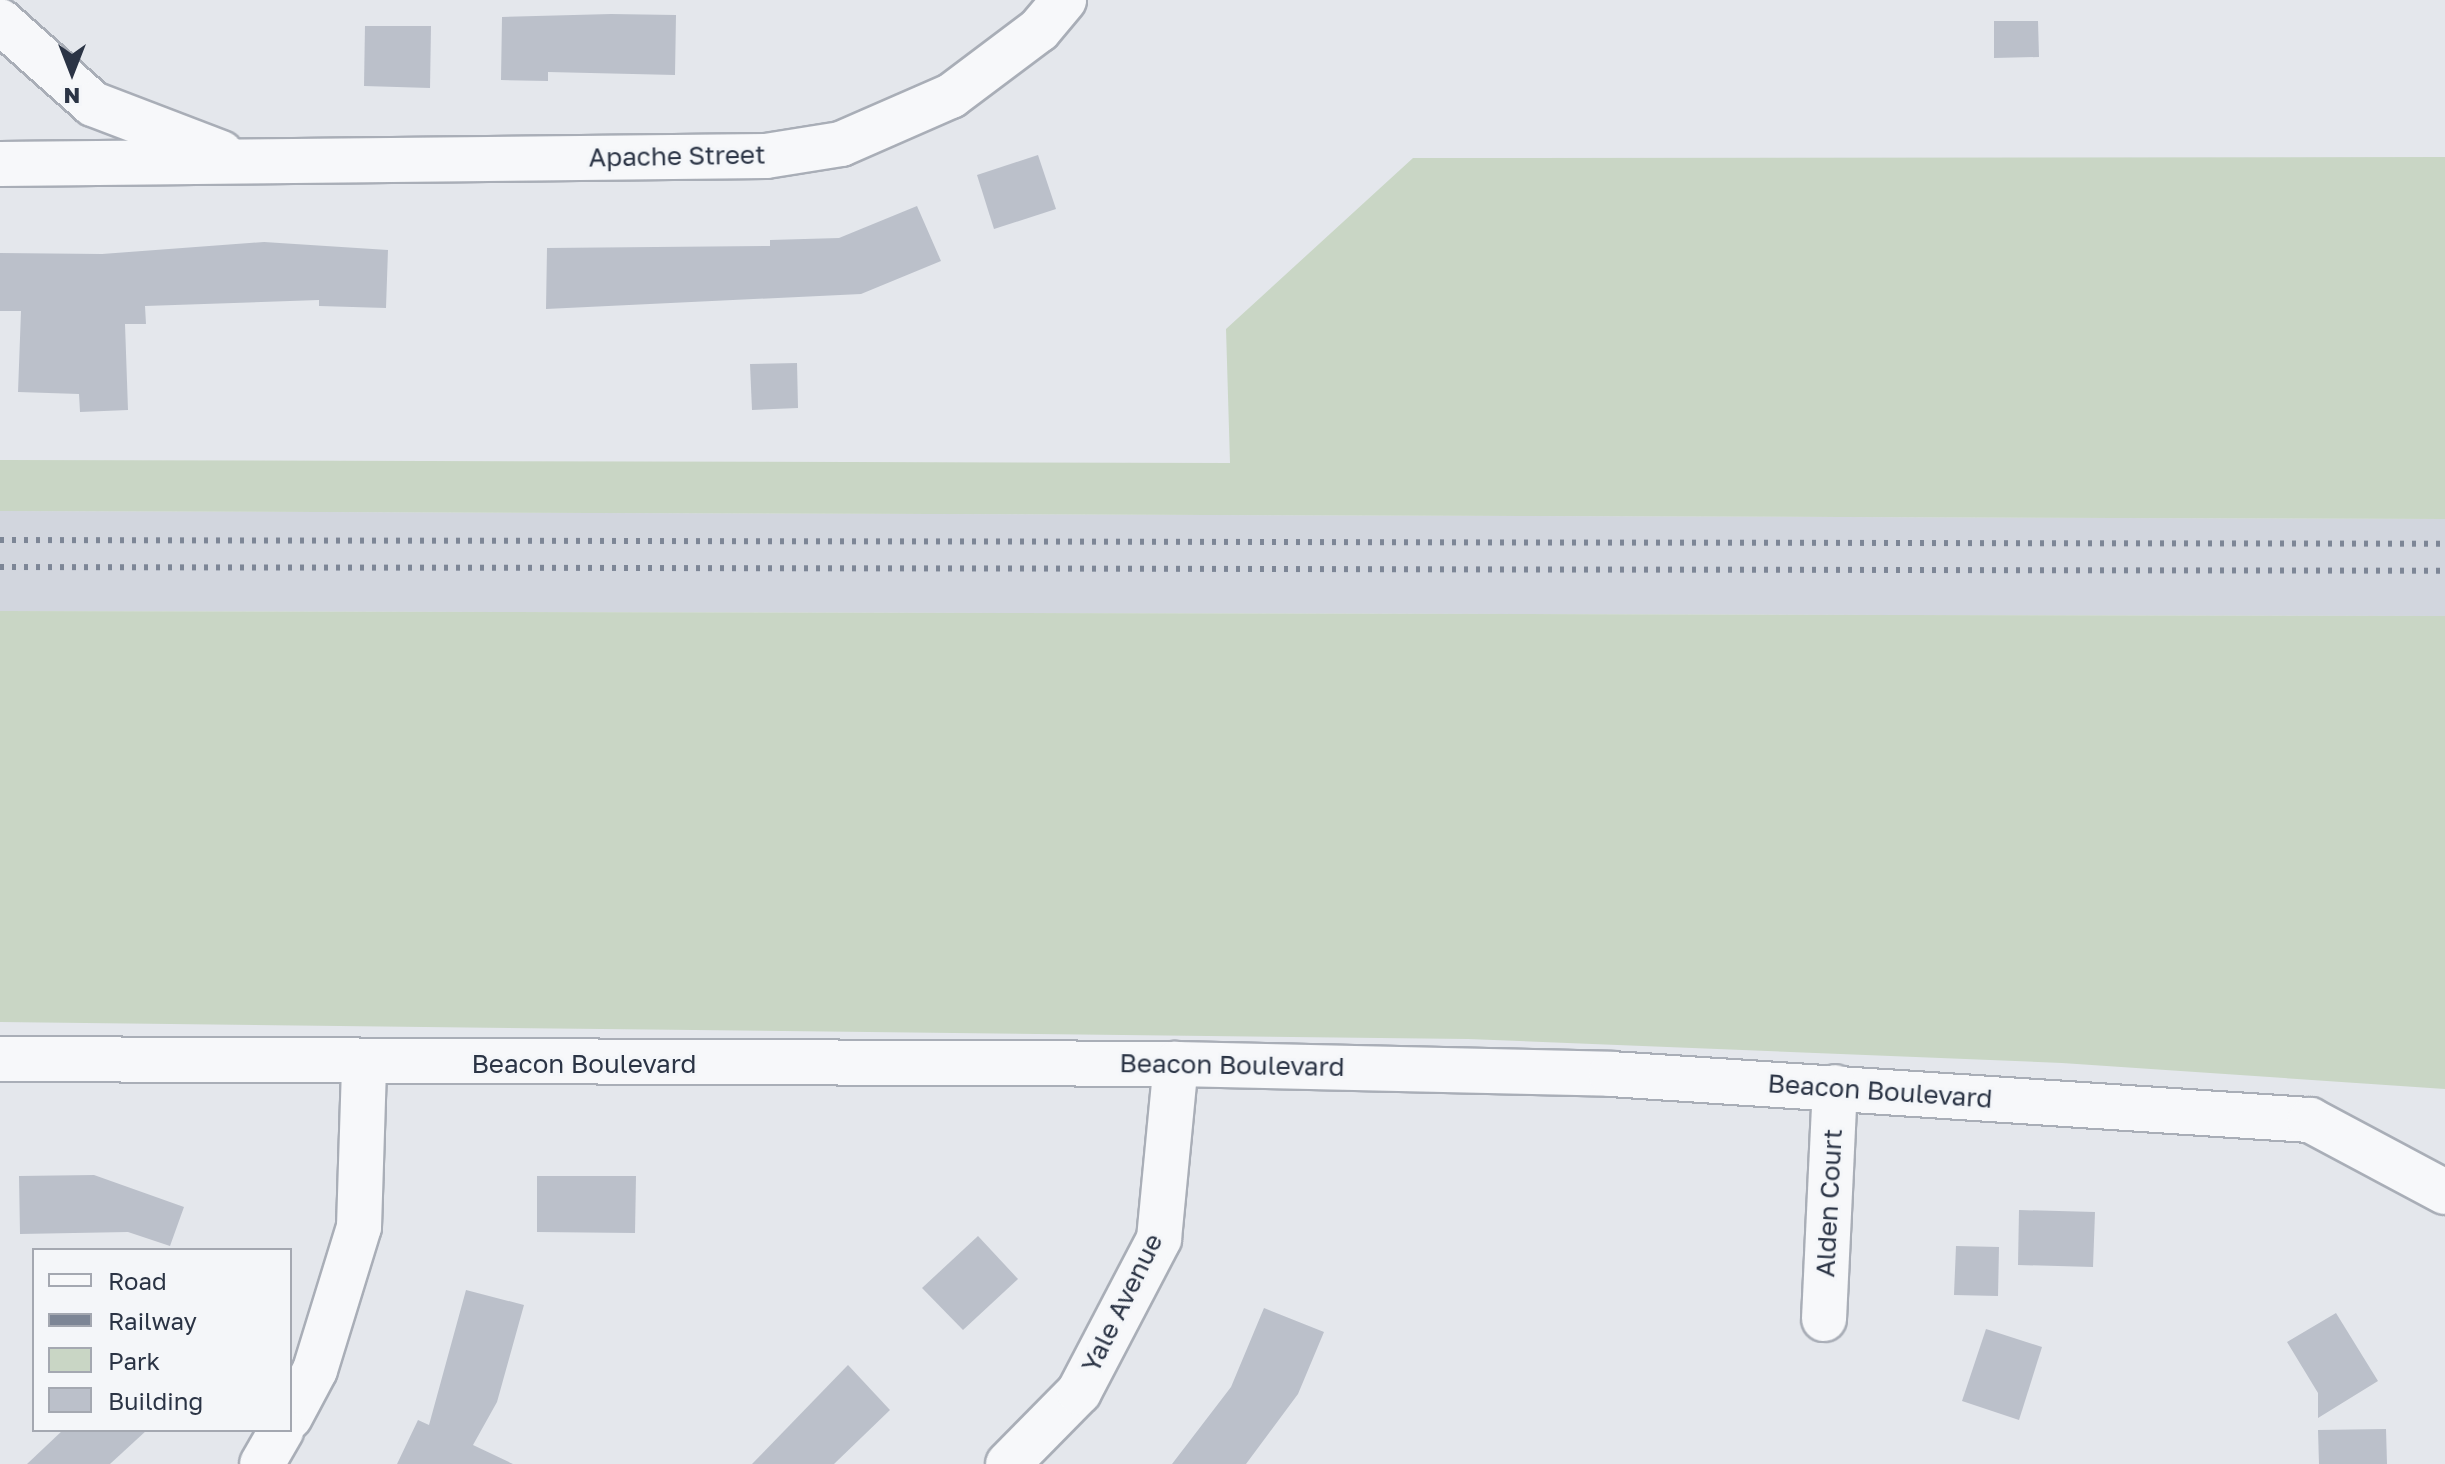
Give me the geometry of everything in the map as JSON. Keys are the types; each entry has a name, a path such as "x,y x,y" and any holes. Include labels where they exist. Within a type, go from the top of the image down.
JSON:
{"street":[{"name":"Apache Street","path":"0,164 766,156 841,144 951,96 1039,30 1064,0"},
{"name":"Apache Street","path":"0,21 93,104 242,161"},
{"name":"Beacon Boulevard","path":"0,1059 364,1064 1176,1064 1611,1074 2310,1120 2445,1192"},
{"path":"292,1413 315,1370 359,1227 364,1064"},
{"name":"Yale Avenue","path":"1008,1464 1079,1392 1159,1239 1176,1064"},
{"name":"Alden Court","path":"1824,1319 1835,1087"},
{"path":"262,1464 281,1432"}],"shaded area":[{"path":"0,511 2445,519 2445,616 0,611"}],"green space":[{"path":"2445,157 2445,519 0,511 0,460 1230,463 1226,329 1413,158"},
{"path":"0,611 2445,616 2445,1089 2062,1063 1468,1039 0,1022"}],"building":[{"path":"676,15 675,75 548,72 548,81 501,80 502,17"},
{"path":"1994,21 2038,21 2039,57 1994,58"},
{"path":"365,26 431,26 430,88 364,86"},
{"path":"1038,155 1056,209 994,229 977,175"},
{"path":"917,206 941,261 861,294 546,309 547,248 770,246 770,240 839,238"},
{"path":"264,242 388,250 386,308 319,306 319,300 145,306 146,324 125,324 128,410 80,412 79,394 18,392 21,311 0,311 0,253 102,254"},
{"path":"797,363 798,408 752,410 750,364"},
{"path":"94,1175 184,1207 170,1246 128,1232 20,1234 19,1176"},
{"path":"537,1176 636,1176 635,1233 537,1232"},
{"path":"2019,1210 2095,1212 2093,1267 2018,1265"},
{"path":"978,1236 1018,1279 963,1330 922,1288"},
{"path":"1956,1246 1999,1247 1998,1296 1954,1295"},
{"path":"466,1290 524,1305 497,1402 473,1445 513,1464 397,1464 418,1420 429,1425"},
{"path":"1264,1308 1324,1332 1298,1394 1246,1464 1172,1464 1231,1387"},
{"path":"2336,1313 2378,1381 2318,1418 2318,1393 2287,1342"},
{"path":"1986,1329 2042,1347 2019,1420 1962,1401"},
{"path":"848,1365 890,1410 834,1464 752,1464"},
{"path":"2386,1429 2387,1464 2319,1464 2318,1430"},
{"path":"61,1432 145,1432 110,1464 27,1464"}],"railway":[{"path":"0,540 2445,544"},
{"path":"0,567 2445,571"}]}
